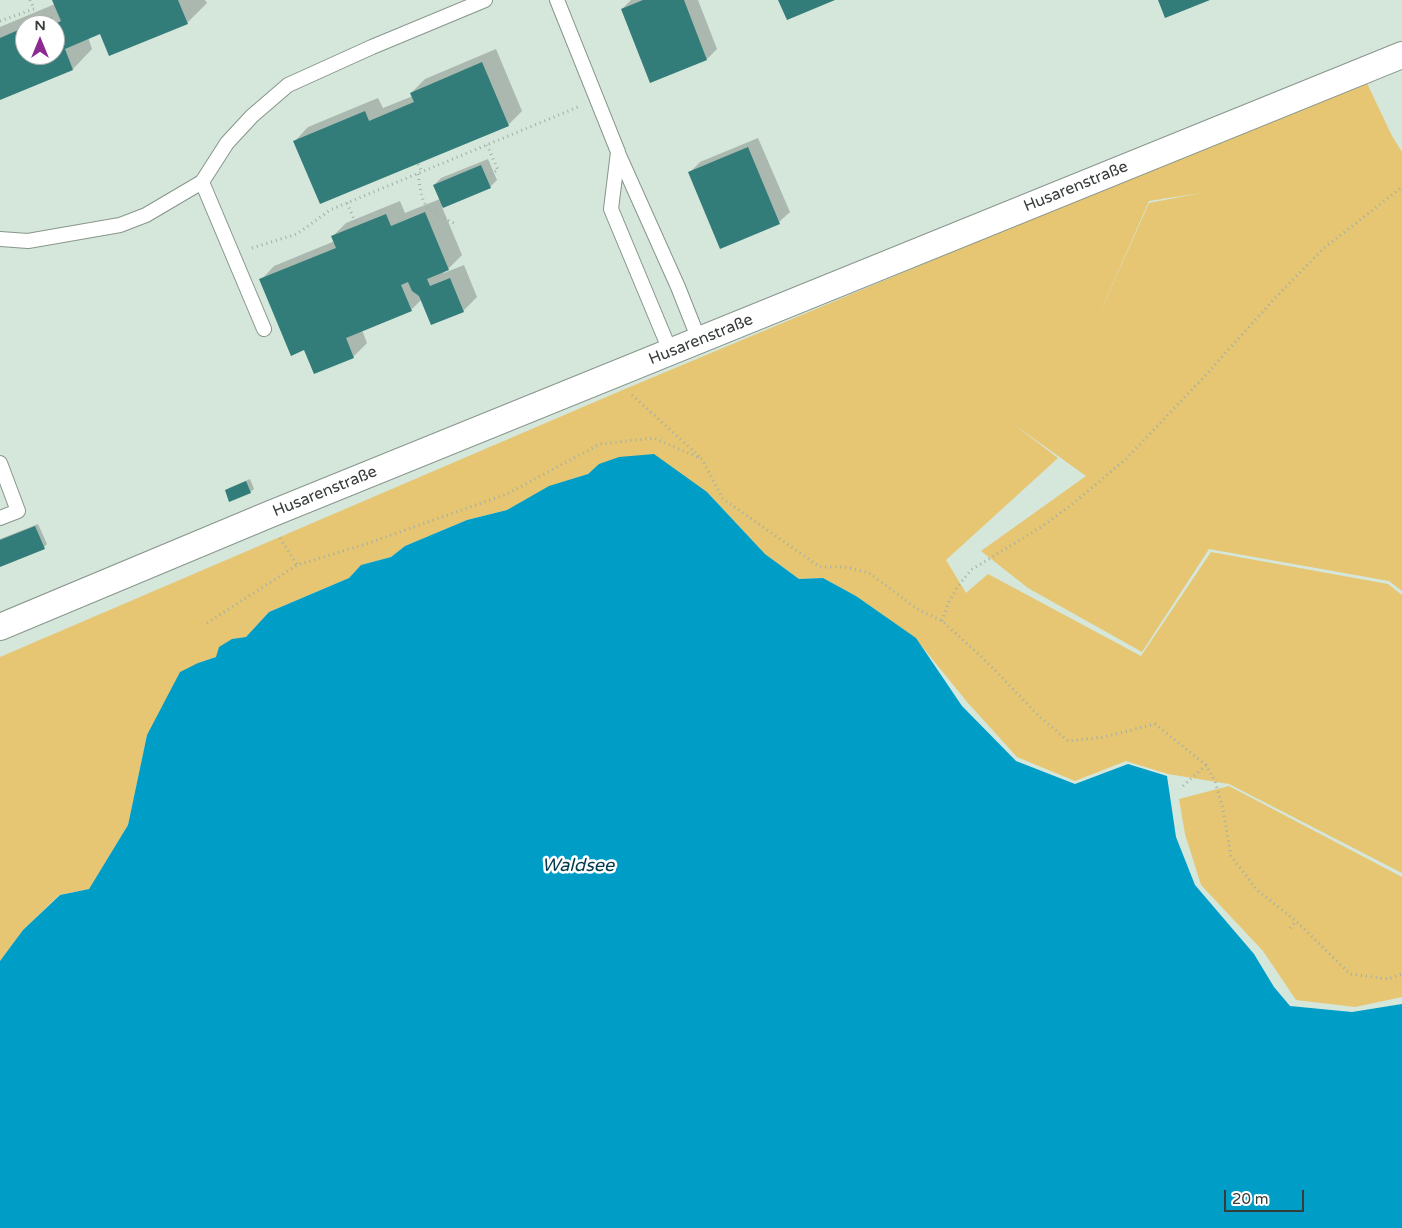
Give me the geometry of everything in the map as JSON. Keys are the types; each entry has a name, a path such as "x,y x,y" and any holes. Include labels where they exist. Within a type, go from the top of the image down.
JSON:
{"street":[{"name":"Husarenstraße","path":"0,626 1402,55"}],"lane":[{"path":"0,239 28,240 120,225 146,215 202,182 227,143 252,116 288,85 372,46 485,0"},
{"path":"557,0 618,152 678,287 699,340"},
{"path":"618,152 611,209 671,353"},
{"path":"202,182 264,329"},
{"path":"0,463 18,511 0,518"}],"path":[{"path":"0,21 34,8 30,0"},
{"path":"232,254 297,234 330,210 596,99"},
{"path":"486,176 498,170 487,145"},
{"path":"418,164 424,204 431,212 456,224"},
{"path":"942,620 958,586 971,570 1041,527 1070,506 1126,459 1275,298 1323,250 1402,187"},
{"path":"347,203 357,226"},
{"path":"609,377 625,389 702,459 723,499 820,567 844,567 869,573 917,609 942,620 1039,716 1068,741 1104,737 1155,724 1206,765 1214,781 1223,809 1232,856 1257,890 1296,921 1350,974 1388,979 1402,974"},
{"path":"206,623 297,565 507,494 600,444 654,438 702,459"},
{"path":"1183,786 1206,765"},
{"path":"1290,928 1296,921"}],"shaded area":[{"path":"1365,79 1392,136 1402,152 1402,591 1389,581 1209,549 1142,652 1028,588 981,551 1086,476 1012,423 1058,458 946,560 966,593 988,574 1141,656 1211,552 1388,584 1402,595 1402,873 1229,784 1168,774 1126,761 1075,781 1017,757 968,703 915,638 856,596 823,578 799,579 765,554 707,492 599,464 588,474 552,486 507,510 467,520 405,546 391,557 361,565 349,578 269,612 246,637 232,639 216,657 198,663 147,735 128,825 89,889 59,895 23,930 0,961 0,657 625,389","holes":["1201,193 1149,203 1093,329 1149,201"]},
{"path":"1229,786 1402,877 1402,997 1355,1007 1296,1000 1263,951 1201,885 1185,834 1179,799"}],"water":[{"name":"Waldsee","path":"654,454 707,492 765,554 799,579 823,578 856,596 916,638 962,706 1016,761 1075,784 1128,764 1167,776 1176,837 1195,885 1254,954 1274,987 1290,1006 1352,1012 1402,1004 1402,1228 0,1228 0,961 23,930 60,895 89,889 128,825 147,735 180,672 216,657 219,647 232,639 246,637 269,612 349,578 361,565 391,557 405,546 467,520 507,510 549,486 588,474 599,464 619,457"}],"building":[{"path":"52,0 178,0 188,24 109,56 100,34 65,49 65,15 58,15"},
{"path":"643,0 684,0 707,60 650,83 621,9"},
{"path":"778,0 835,0 787,20"},
{"path":"1158,0 1210,0 1165,18"},
{"path":"15,31 15,65 65,65 65,49 73,70 0,100 0,38"},
{"path":"482,62 509,126 320,204 293,141 365,111 369,121 414,102 410,93"},
{"path":"748,147 780,224 720,249 688,172"},
{"path":"481,165 491,188 443,208 433,185"},
{"path":"425,212 449,270 427,279 430,286 450,278 464,312 431,325 419,296 412,291 408,282 401,285 412,311 346,338 354,358 314,374 304,350 291,356 259,279 336,248 331,236 386,214 391,226"},
{"path":"246,481 251,493 229,502 225,490"},
{"path":"35,526 45,549 0,567 0,540"}]}
